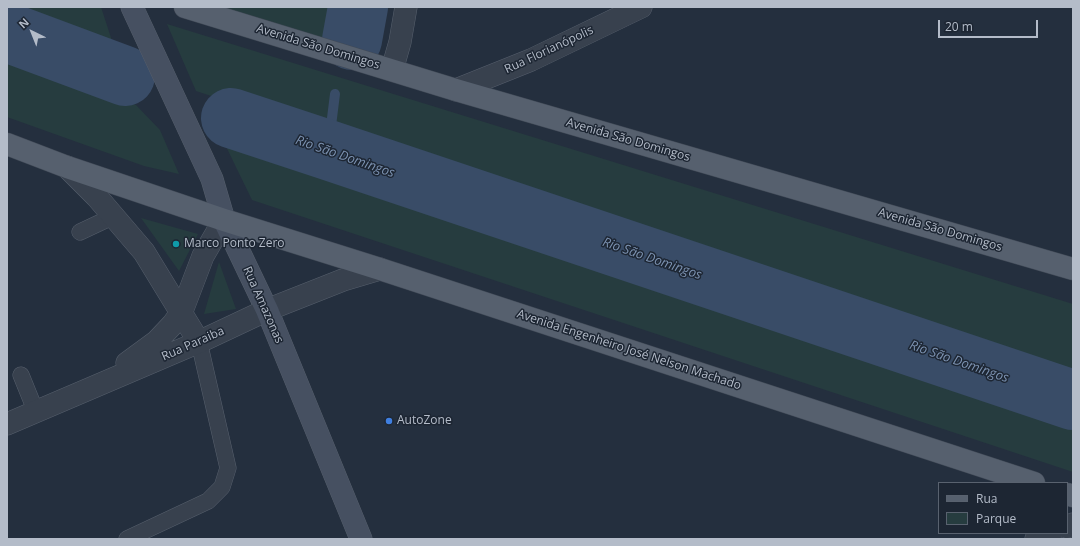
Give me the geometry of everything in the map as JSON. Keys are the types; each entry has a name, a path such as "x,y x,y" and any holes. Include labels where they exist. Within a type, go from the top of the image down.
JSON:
{"main road":[{"name":"Avenida São Domingos","path":"187,8 456,90 1073,269"},
{"path":"7,144 67,167 224,220"},
{"name":"Avenida Engenheiro José Nelson Machado","path":"224,220 380,269 1031,482"}],"street":[{"path":"392,70 400,42 406,7"},
{"name":"Rua Florianópolis","path":"456,90 531,60 641,7"},
{"name":"Rua Amazonas","path":"136,16 212,179 224,220 268,310 361,539"},
{"path":"67,167 114,216 144,252 182,311 199,342"},
{"path":"73,396 133,359 157,341 173,324 182,311 203,256 224,220"},
{"name":"Rua Paraiba","path":"7,424 199,342 268,310 343,280 380,269"},
{"path":"1036,539 1048,534"}],"lane":[{"path":"80,232 114,216"},
{"path":"127,539 208,501 222,487 228,468 199,342"},
{"path":"22,375 36,412"}],"green space":[{"path":"7,7 101,7 117,56 7,15"},
{"path":"205,7 336,7 335,21 324,43"},
{"path":"167,24 1073,304 1073,378 196,91"},
{"path":"7,56 136,105 160,130 179,174 144,166 7,117"},
{"path":"218,130 319,166 1073,413 1073,472 252,200"},
{"path":"141,218 198,234 179,271"},
{"path":"219,262 236,309 204,314"}],"waterway":[{"path":"352,40 358,7"},
{"name":"Rio São Domingos","path":"7,32 125,76"},
{"path":"328,150 335,94"},
{"name":"Rio São Domingos","path":"231,118 1073,400"}],"place":[{"name":"Marco Ponto Zero","path":"176,244"},
{"name":"AutoZone","path":"389,421"}]}
